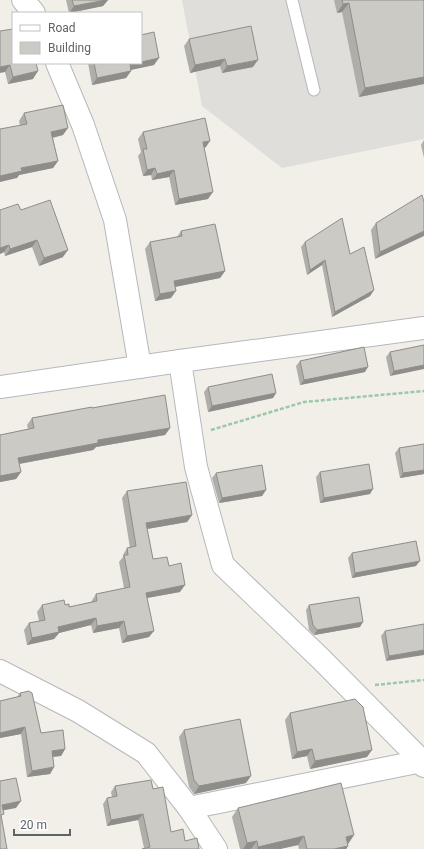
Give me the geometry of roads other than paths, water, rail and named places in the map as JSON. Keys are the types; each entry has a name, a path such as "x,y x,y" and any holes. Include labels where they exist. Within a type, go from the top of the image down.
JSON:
{"street":[{"path":"23,0 33,12"},
{"path":"58,64 83,125 115,220 140,367"},
{"path":"0,387 424,328"},
{"path":"180,361 196,467 223,564 348,687 423,764"},
{"path":"0,671 78,711 146,753 189,808 216,849"},
{"path":"189,808 423,764"}],"lane":[{"path":"292,0 314,90"}]}
